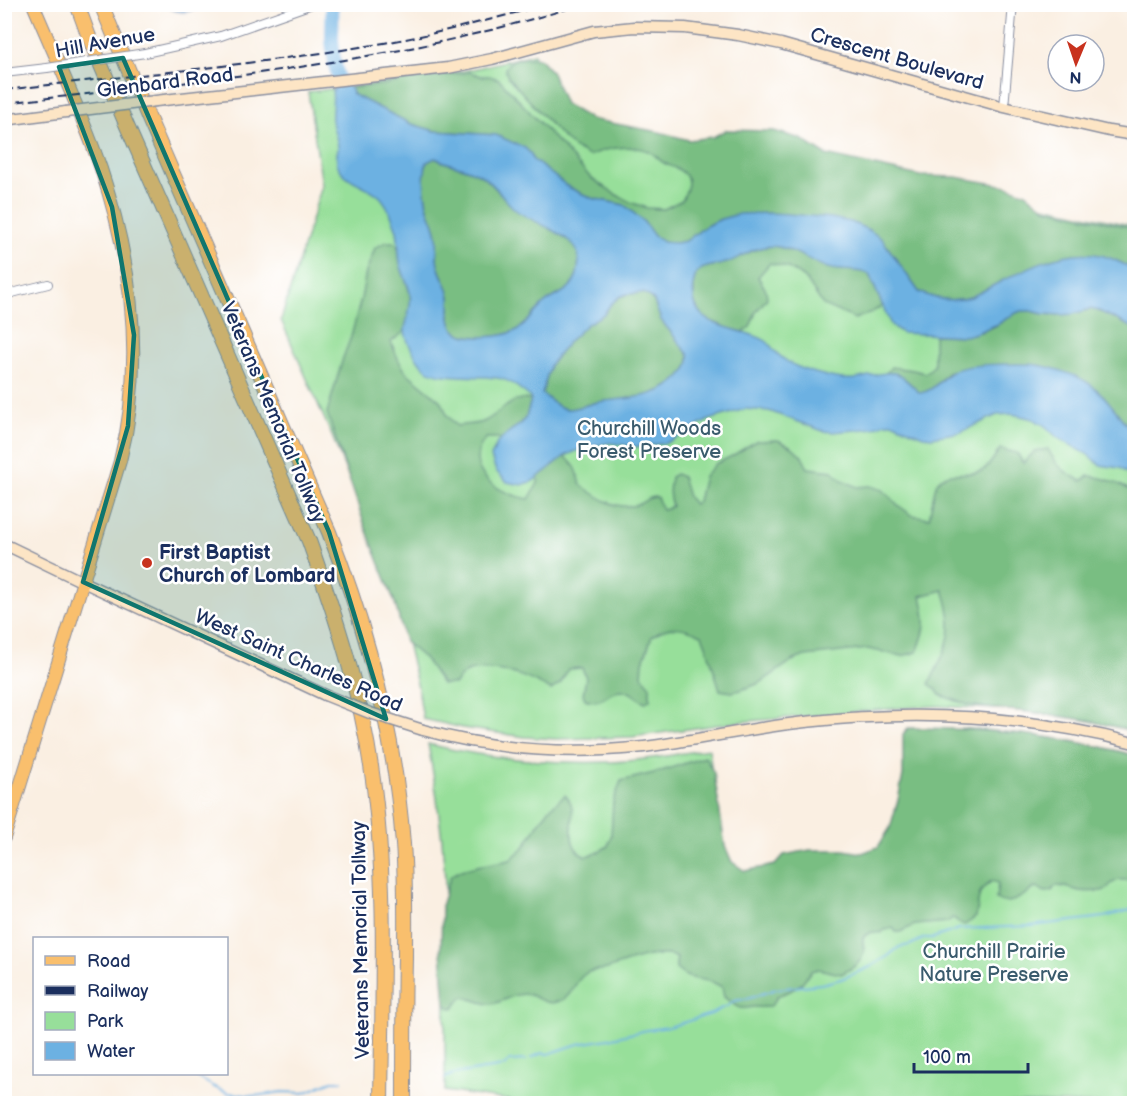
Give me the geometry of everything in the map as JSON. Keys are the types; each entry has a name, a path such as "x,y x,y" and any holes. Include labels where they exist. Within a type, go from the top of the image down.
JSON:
{"highway":[{"name":"Veterans Memorial Tollway","path":"77,4 119,106 309,541 329,597 357,690 372,772 381,852 383,915 381,1104"},
{"name":"Veterans Memorial Tollway","path":"101,4 329,532 359,615 382,697 395,769 403,845 404,1104"}],"main road":[{"path":"4,838 120,461 128,426 134,363 131,297 118,226 88,135 33,4"},
{"name":"Crescent Boulevard","path":"330,82 470,64 594,32 655,27 712,31 781,44 1004,106 1110,132 1134,135"},
{"name":"Glenbard Road","path":"4,120 330,82"},
{"name":"West Saint Charles Road","path":"6,548 325,695 380,717 475,742 507,747 596,750 646,746 810,722 903,716 1022,722 1066,728 1134,743"}],"street":[{"name":"Hill Avenue","path":"4,73 145,53 221,36 312,4"},
{"path":"1004,106 1013,4"},
{"path":"4,295 48,284"}],"highlighted area":[{"path":"123,58 329,532 386,719 83,582 128,426 134,335 112,207 59,67"}],"green space":[{"name":"Churchill Woods Forest Preserve","path":"534,54 566,136 731,153 736,137 1134,226 1134,731 1085,720 1013,710 937,706 738,722 632,737 556,739 463,728 423,719 399,610 332,436 281,320 322,185 308,92 473,69"},
{"path":"539,58 551,71 565,104 590,119 689,140 713,137 726,130 774,131 801,139 826,155 920,176 956,177 1007,186 1026,193 1045,208 1134,228 1134,270 1113,259 1092,255 1072,255 1031,267 971,297 945,299 919,292 882,239 721,219 706,226 686,241 663,242 654,236 643,221 624,205 591,198 570,188 496,135 435,131 411,124 352,94 351,88 470,72 499,79 591,178 615,194 647,208 664,209 682,200 688,183 685,175 646,150 630,147 589,156 576,149 561,136 508,77 505,69 509,63"},
{"path":"435,158 482,176 518,211 567,239 577,251 579,264 574,282 545,303 526,323 513,332 485,337 467,336 459,333 452,325 449,294 438,264 437,234 428,209 424,188 427,162"},
{"path":"386,242 393,242 398,246 400,262 410,293 411,303 405,331 391,342 406,372 442,402 447,415 457,426 482,422 512,402 531,400 523,421 501,439 486,438 479,450 477,460 486,479 518,497 529,499 538,483 538,476 565,456 576,469 581,485 616,505 631,506 657,497 662,509 667,509 672,506 669,492 671,477 676,474 682,477 688,497 694,504 698,501 704,476 715,464 756,441 778,440 801,455 808,468 833,471 842,480 857,487 870,486 883,490 912,515 929,518 935,488 942,477 982,471 1000,449 1017,453 1023,463 1035,451 1048,449 1058,465 1082,481 1088,476 1100,478 1134,492 1134,731 1041,713 969,705 940,695 929,684 941,660 950,628 950,617 943,590 921,596 925,624 917,652 902,656 868,649 805,656 792,661 760,683 732,692 720,690 702,635 677,628 671,628 652,636 643,662 642,675 650,686 650,699 646,702 628,691 621,690 596,701 585,699 583,694 586,678 582,668 568,669 561,683 551,690 513,673 483,669 469,671 455,684 442,684 425,659 405,642 395,603 365,526 327,413 351,337 366,272 375,248"},
{"path":"775,246 799,253 829,268 862,271 869,274 883,306 855,319 823,305 805,278 788,268 770,263 758,277 766,290 767,298 756,312 750,327 744,332 704,318 694,300 696,273 702,268 725,263 761,247"},
{"path":"643,293 654,301 661,320 689,355 688,366 673,384 642,396 598,402 574,409 560,407 542,394 550,365 568,342 587,324 604,314 619,297"},
{"path":"1090,309 1134,328 1134,431 1129,428 1103,395 948,372 932,388 920,393 900,376 885,374 891,367 925,373 934,366 934,335 974,334 997,325 1018,312 1027,310 1056,315"},
{"path":"908,728 965,729 1022,734 1078,742 1134,755 1134,882 1118,880 1106,890 1096,891 1080,891 1055,886 1052,891 1046,892 1035,888 1016,900 1006,902 996,899 998,883 992,881 981,892 976,917 965,925 952,918 948,922 915,925 900,932 896,932 893,928 881,933 869,933 863,938 862,958 853,967 841,974 818,969 811,971 801,984 777,996 773,1004 768,1007 738,1007 724,997 722,987 710,981 692,978 676,969 677,958 670,955 642,957 607,969 588,972 570,994 553,1003 524,994 495,1003 487,1004 463,997 453,1008 445,1004 441,951 442,903 451,875 477,866 510,860 524,847 550,808 565,795 572,808 574,845 578,852 586,856 597,853 608,846 611,836 613,802 621,781 705,757 714,773 725,846 732,862 745,871 775,865 784,855 810,850 844,850 862,853 878,847 890,828 903,775 903,734"},
{"name":"Churchill Prairie Nature Preserve","path":"961,728 1049,737 1134,755 1134,1103 535,1104 445,1091 445,880 436,791 428,744 496,757 566,762 636,760 709,749 726,884 890,865"}],"water":[{"path":"165,5 201,5 183,12"},
{"path":"351,88 352,94 411,124 435,131 496,135 525,148 531,154 532,159 570,188 591,198 624,205 643,221 654,236 663,242 686,241 706,226 739,214 788,214 851,222 882,239 919,292 945,299 971,297 1030,267 1062,256 1098,255 1132,268 1134,270 1134,328 1090,309 1061,315 1021,311 998,324 965,336 902,333 891,325 869,274 828,268 787,249 769,246 751,251 726,263 703,268 697,272 693,293 698,310 705,318 724,327 757,336 766,341 779,356 795,366 827,376 855,379 882,373 895,373 920,393 931,389 952,371 980,365 1035,365 1075,376 1098,391 1134,431 1134,478 1120,468 1100,465 1033,419 1012,414 997,415 961,432 932,437 923,436 894,423 856,430 823,431 769,411 745,409 709,420 666,443 639,447 610,443 585,447 565,456 533,481 522,485 507,482 496,471 491,457 497,443 521,424 526,417 531,400 529,396 506,380 451,376 433,372 426,369 416,356 405,333 410,298 400,263 397,231 381,198 346,176 338,166 336,159 338,145 332,121 332,90","holes":["435,158 482,176 492,183 517,211 567,239 577,251 579,264 574,282 545,303 526,323 513,332 485,337 467,336 459,333 452,325 449,294 438,264 436,233 425,193 426,164","643,293 654,301 661,320 689,355 688,366 681,376 673,384 653,393 598,402 574,409 560,407 542,394 550,365 568,342 587,324 604,314 619,297"]}],"waterway":[{"path":"332,4 334,56 347,105"},
{"path":"531,1058 578,1044 669,1027 711,1014 734,1001 776,989 821,984 841,979 870,967 899,947 959,929 1031,926 1104,917 1134,909"},
{"path":"445,1078 454,1074 504,1066 510,1061 526,1060"},
{"path":"190,1075 228,1093 255,1096 282,1092 304,1093 332,1081 342,1081"}],"railway":[{"path":"4,90 242,64 337,51 426,35 548,4"},
{"path":"4,103 195,81 337,61 460,37 584,4"}],"place":[{"name":"First Baptist Church of Lombard","path":"147,563"}]}
